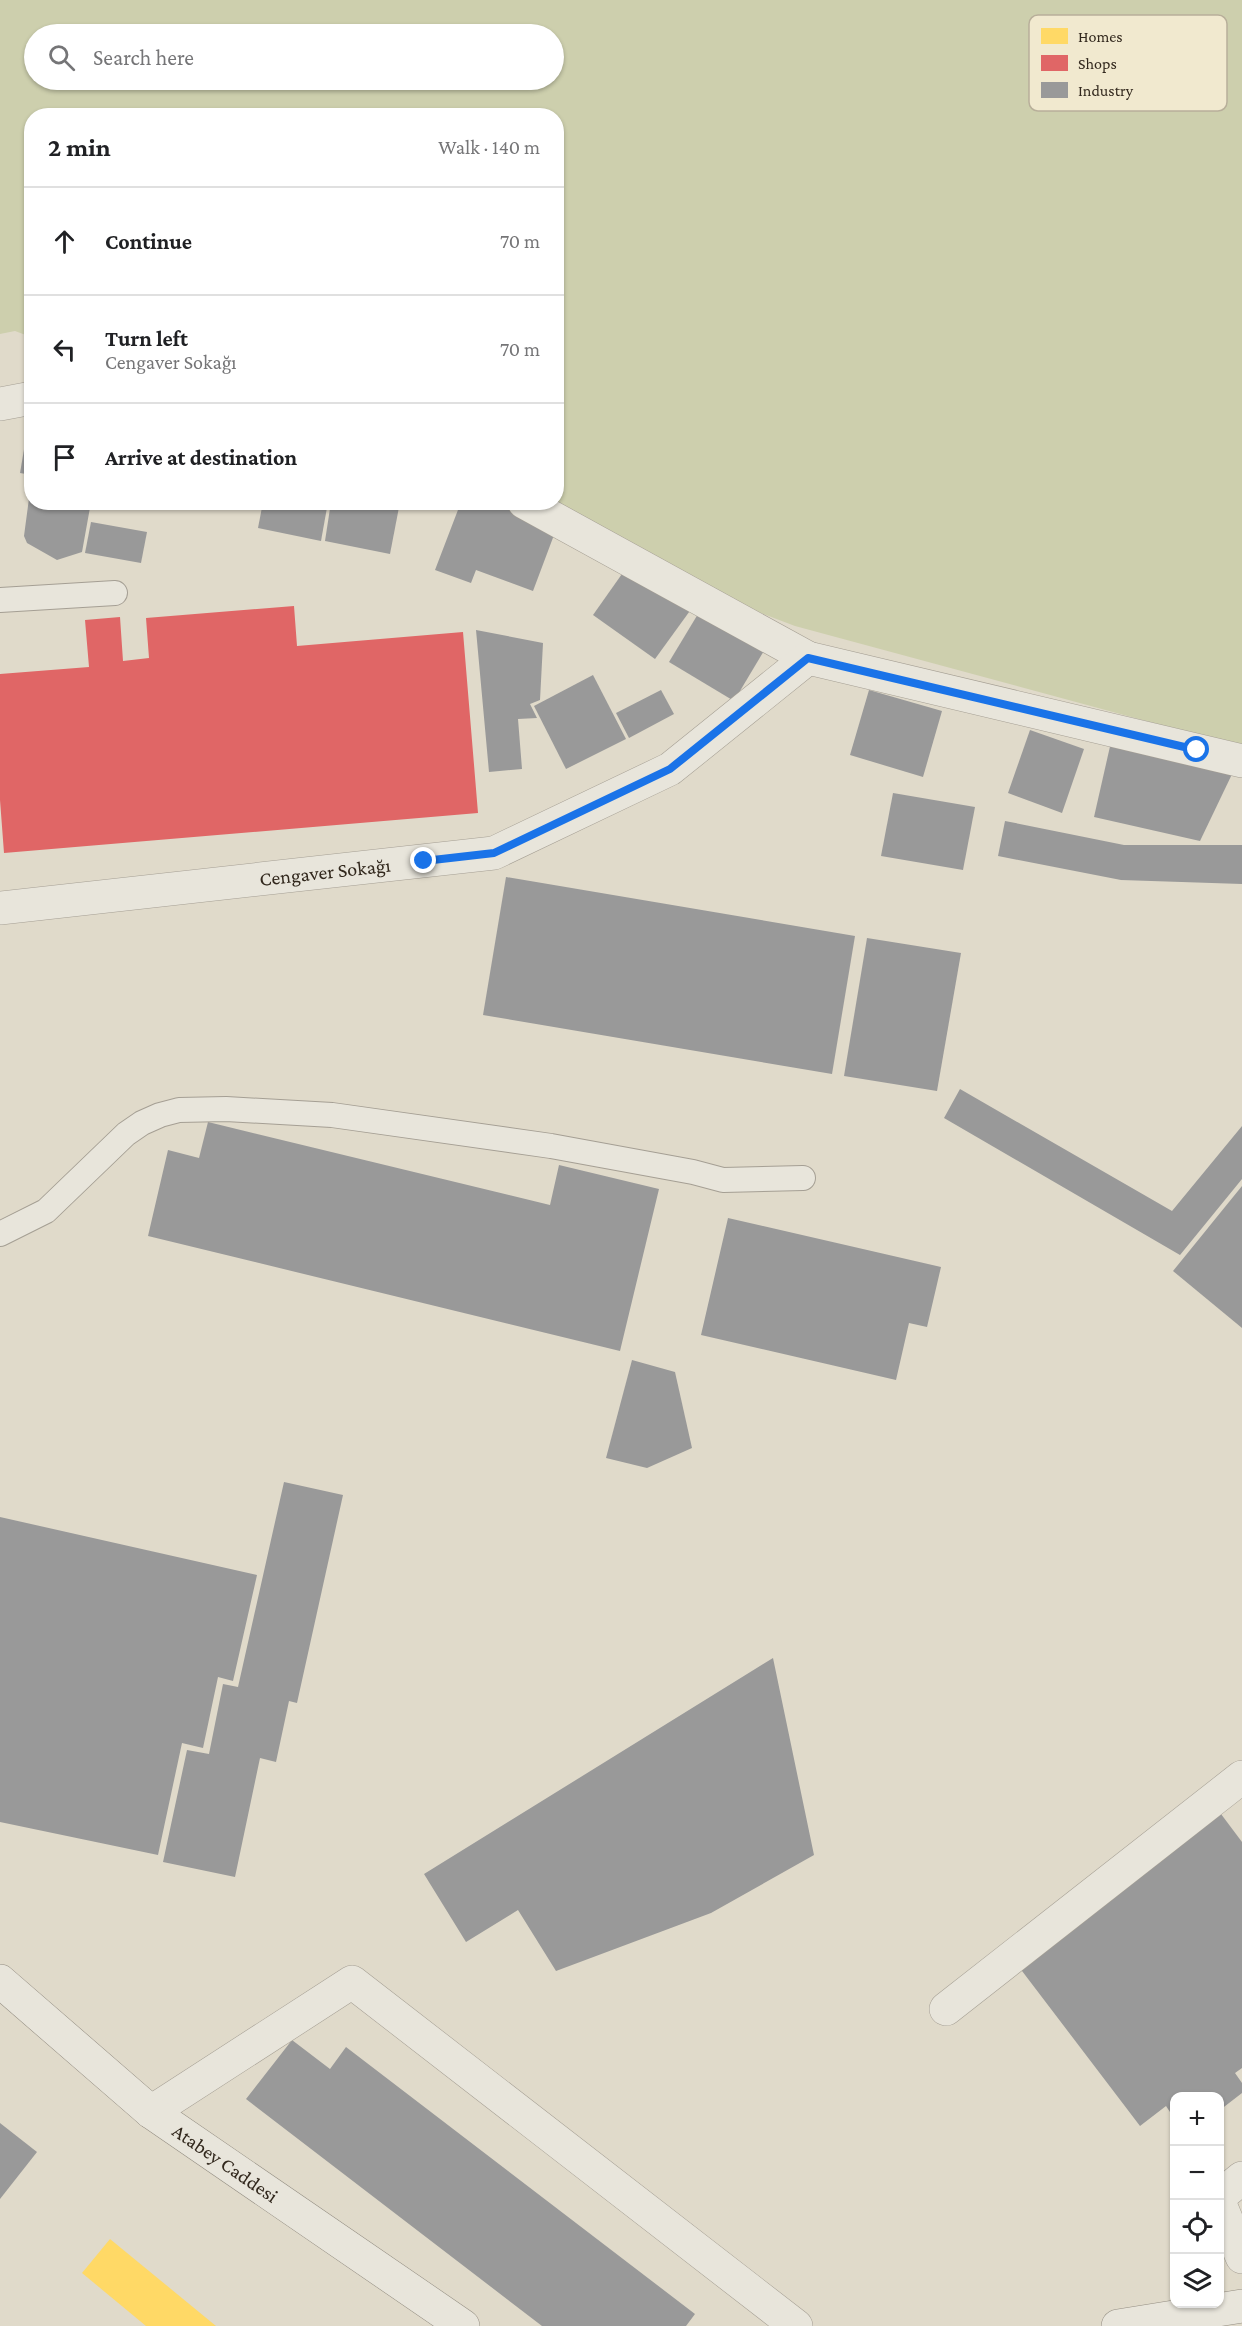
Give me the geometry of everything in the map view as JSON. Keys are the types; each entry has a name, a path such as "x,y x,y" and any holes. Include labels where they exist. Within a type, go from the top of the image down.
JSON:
{"street":[{"path":"0,404 24,400"},
{"path":"539,510 808,658 1242,761"},
{"name":"Cengaver Sokağı","path":"0,908 494,853 670,769 808,658"},
{"path":"946,2009 1242,1777"},
{"name":"Atabey Caddesi","path":"0,1981 151,2112 463,2326"},
{"path":"151,2112 352,1982 796,2326"},
{"path":"1224,2193 1242,2178"},
{"path":"1224,2214 1242,2257"},
{"path":"1118,2326 1242,2306"}],"lane":[{"path":"0,600 116,593"},
{"path":"0,1234 46,1211 126,1134 142,1123 160,1115 185,1110 226,1108 343,1117 551,1146 693,1172 723,1180 803,1178"}],"green space":[{"path":"0,0 1242,0 1242,747 795,626 487,510 564,510 564,108 24,108 24,334 15,331 0,334"}],"building: Homes":[{"path":"110,2239 216,2326 146,2326 82,2273"}],"building: Shops":[{"path":"294,606 297,646 463,632 478,813 4,853 0,800 0,674 89,667 85,620 120,617 123,661 149,658 146,618"}],"building: Industry":[{"path":"24,449 24,474 20,473"},
{"path":"27,510 90,510 82,552 57,560 27,543 24,536"},
{"path":"261,510 327,510 321,541 258,528"},
{"path":"330,510 398,510 390,554 325,541"},
{"path":"458,510 513,510 557,527 533,591 476,570 471,583 435,570"},
{"path":"91,522 147,532 141,563 85,553"},
{"path":"629,564 692,608 655,659 593,615"},
{"path":"701,609 765,649 734,701 669,662"},
{"path":"476,630 543,643 540,700 530,704 537,718 518,719 522,769 489,772"},
{"path":"593,675 626,739 566,769 534,706"},
{"path":"661,690 674,714 629,738 616,713"},
{"path":"869,690 942,711 923,777 850,755"},
{"path":"1030,730 1084,749 1062,813 1008,793"},
{"path":"1111,742 1234,770 1200,841 1094,817"},
{"path":"893,793 975,807 963,870 881,856"},
{"path":"1005,821 1124,845 1242,845 1242,884 1121,880 998,856"},
{"path":"506,877 855,936 832,1074 483,1015"},
{"path":"867,938 961,953 937,1091 844,1076"},
{"path":"960,1089 1172,1211 1242,1126 1242,1179 1180,1255 944,1118"},
{"path":"208,1122 550,1205 559,1165 659,1189 620,1351 148,1236 168,1150 199,1158"},
{"path":"1242,1186 1242,1328 1173,1271"},
{"path":"728,1218 941,1267 927,1327 909,1323 896,1380 701,1335"},
{"path":"632,1360 675,1372 692,1448 647,1468 606,1458"},
{"path":"284,1482 343,1495 297,1703 289,1701 276,1762 260,1758 235,1877 163,1862 187,1750 209,1754 223,1684 238,1687"},
{"path":"0,1517 257,1575 233,1681 218,1677 203,1748 182,1743 158,1855 0,1822"},
{"path":"773,1658 814,1855 711,1913 556,1971 518,1910 466,1942 424,1874"},
{"path":"1221,1814 1242,1842 1242,2068 1235,2073 1242,2083 1242,2093 1224,2107 1224,2092 1170,2092 1170,2112 1166,2106 1140,2126 1019,1967"},
{"path":"292,2040 330,2069 346,2047 695,2314 686,2326 542,2326 246,2099"},
{"path":"0,2123 37,2152 0,2199"}],"route":[{"path":"424,861 494,853 670,769 808,658 1197,750"}]}
